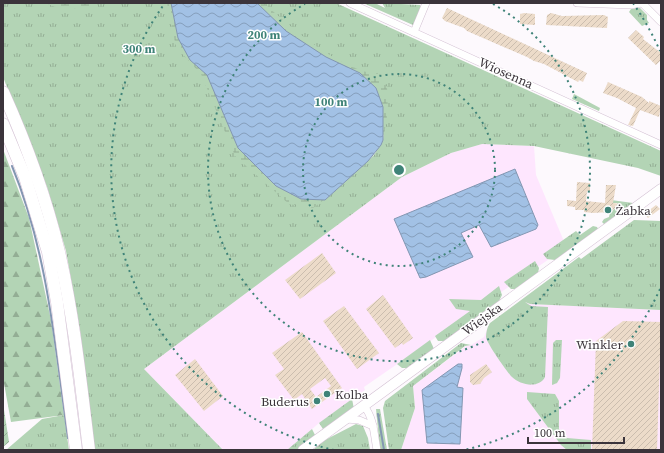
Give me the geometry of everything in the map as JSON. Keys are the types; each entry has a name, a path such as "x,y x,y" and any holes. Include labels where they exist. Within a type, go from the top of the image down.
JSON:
{"main road":[{"path":"3,92 41,191 59,252 74,332 88,450"},
{"path":"3,124 25,177 48,252 57,302 76,450"}],"street":[{"name":"Wiosenna","path":"350,3 661,145"},
{"path":"414,32 426,3"},
{"path":"577,3 631,6 642,3 661,22"},
{"name":"Wiejska","path":"303,450 661,189"},
{"path":"364,406 369,412 373,426 376,450"},
{"path":"346,419 359,420 373,426"}],"shaded area":[{"path":"482,144 534,146 536,175 563,239 568,246 364,387 365,390 352,399 353,407 323,429 319,423 288,450 223,450 144,369 402,177 451,153"},
{"path":"523,301 530,304 661,310 661,450 401,450 415,408 413,386 466,346 471,345 484,337 488,327"}],"green space":[{"path":"3,3 171,3 325,200 374,155 383,140 384,126 326,57 257,3 336,3 661,151 661,176 638,168 534,146 482,144 451,153 402,177 144,369 223,450 94,450 80,330 66,251 47,187 3,77"},
{"path":"46,3 101,3 81,8 59,8"},
{"path":"167,3 190,3 336,191 313,208 289,204 235,156 201,74 176,47"},
{"path":"241,3 264,3 302,36 333,57 349,66 379,74 387,87 388,110 384,135 375,132"},
{"path":"363,3 375,3 385,8 382,3 420,5 422,8 413,25"},
{"path":"640,8 647,15 647,20 649,23 642,26 629,12 631,9"},
{"path":"574,94 600,108 599,111 572,99"},
{"path":"3,149 29,218 51,320 64,415 11,422 3,378"},
{"path":"611,200 633,203 604,224 602,222 604,219 609,217 610,212 617,207 617,203 611,203"},
{"path":"634,220 661,221 661,310 530,304 525,302 531,306 548,307 545,377 542,381 534,384 524,384 515,380 509,374 487,340 486,332 490,323 579,257 581,259"},
{"path":"593,226 597,227 598,229 555,260 547,259 543,254 576,231 580,235"},
{"path":"535,261 539,268 538,273 515,289 511,289 504,282"},
{"path":"499,286 502,295 499,301 460,329 447,341 438,341 435,336 470,311 456,309 449,299 481,300"},
{"path":"430,340 434,349 409,368 402,368 397,364"},
{"path":"556,340 562,340 560,378 557,383 552,385 553,343"},
{"path":"461,343 471,345 465,346 413,386 415,408 401,450 389,450 383,408 385,401"},
{"path":"527,392 555,394 559,401 559,429 567,438 591,440 591,450 567,450 561,445 527,399"},
{"path":"352,399 354,409 323,429 319,423"},
{"path":"3,403 9,442 3,447"},
{"path":"376,409 380,409 387,450 380,450"},
{"path":"64,415 69,450 6,450 42,419"},
{"path":"356,424 363,426 368,438 370,450 313,450 325,440"},
{"path":"312,429 315,435 299,450 287,450"}],"water":[{"path":"171,3 257,3 286,31 326,57 360,73 376,88 383,107 383,140 381,145 368,161 325,200 301,199 276,186 238,148 207,75 190,60 178,38"},
{"path":"515,169 538,225 536,229 491,247 479,225 461,233 473,257 426,277 420,278 394,219"},
{"path":"458,364 462,364 462,368 457,387 463,388 460,444 427,443 422,390"}],"building":[{"path":"447,8 587,73 583,82 579,80 578,82 544,64 534,61 467,31 464,28 445,21 442,18"},
{"path":"551,13 562,16 604,15 608,17 607,28 546,25 547,15"},
{"path":"520,14 535,14 535,25 520,24"},
{"path":"636,30 644,37 643,39 661,53 661,60 656,65 628,38"},
{"path":"608,82 642,97 649,103 649,101 661,106 659,117 640,110 633,126 628,125 636,108 617,98 603,93"},
{"path":"577,182 590,183 590,192 587,191 586,201 605,203 606,185 616,185 613,203 621,204 610,212 593,213 584,212 584,210 575,210 575,207 567,206 567,200 576,201"},
{"path":"656,205 660,209 648,218 644,214"},
{"path":"322,253 336,273 300,299 285,280"},
{"path":"383,295 413,338 403,345 402,343 395,348 366,309"},
{"path":"344,306 379,353 357,369 323,321"},
{"path":"623,321 661,322 657,450 592,450 596,341"},
{"path":"302,332 342,388 312,409 302,394 294,400 275,375 284,369 272,353","holes":["325,378 331,386 316,397 310,389"]},
{"path":"195,359 223,396 204,411 175,375"},
{"path":"486,364 492,372 484,378 480,384 473,385 470,382 470,375"}],"waterway":[{"path":"12,166 34,232 42,266 49,300 68,438"},
{"path":"378,414 384,450"}],"place":[{"name":"Żabka","path":"608,210"},
{"name":"Winkler","path":"631,344"},
{"name":"Kolba","path":"327,394"},
{"name":"Buderus","path":"317,401"}]}
